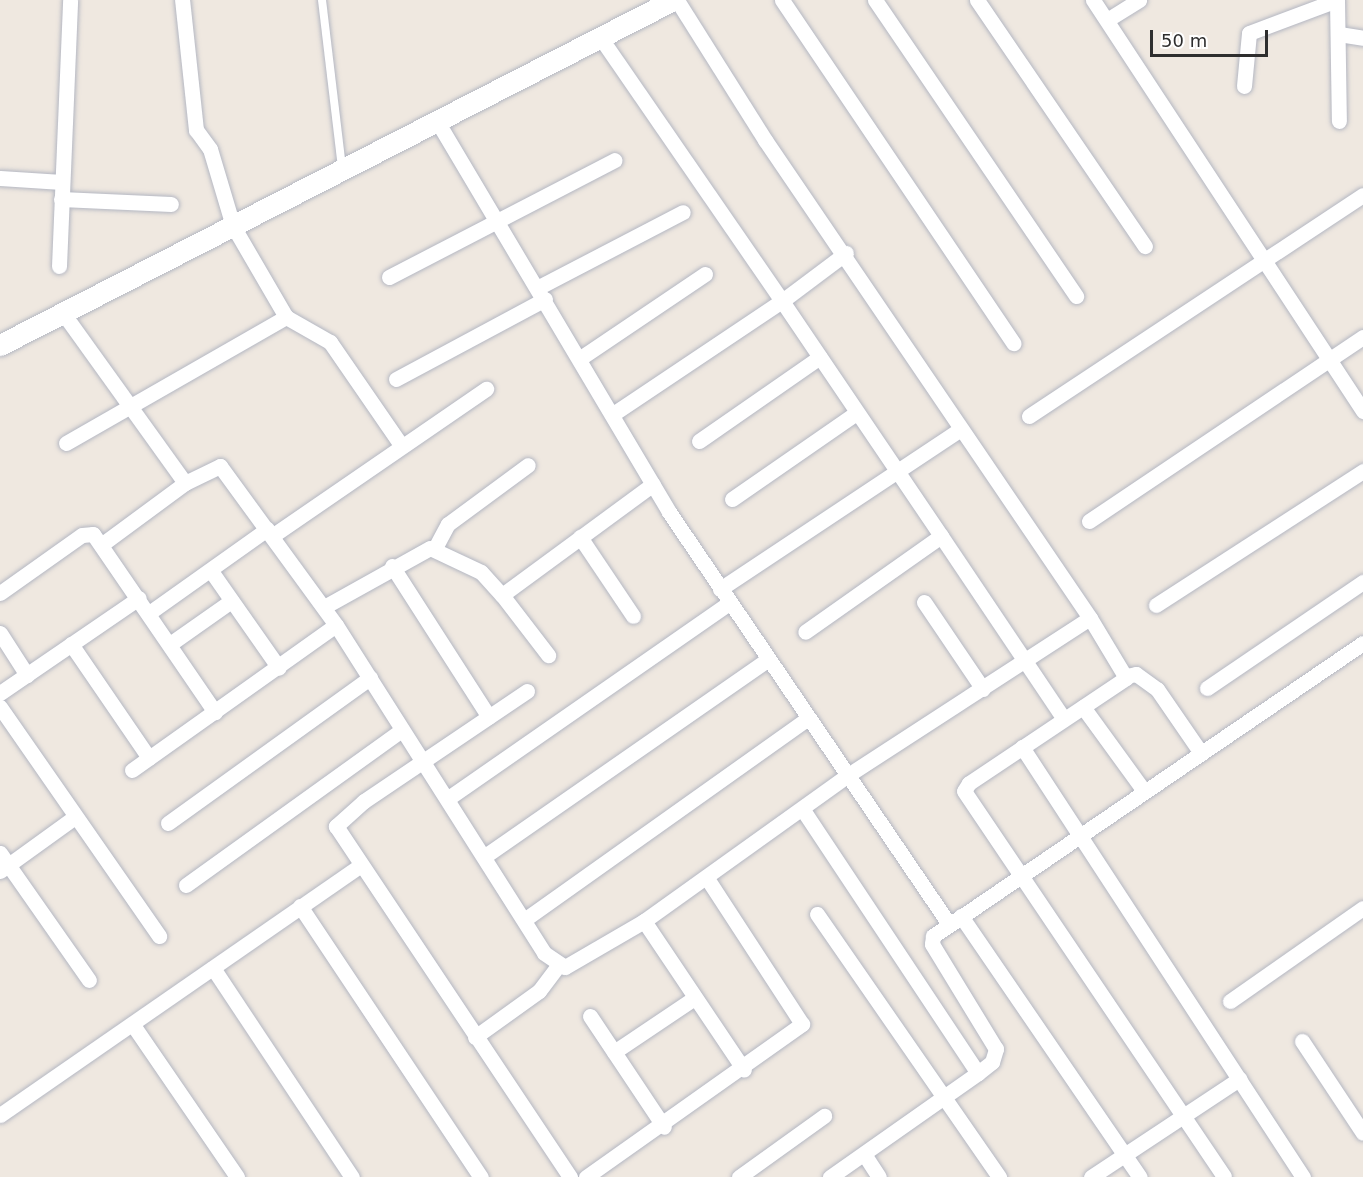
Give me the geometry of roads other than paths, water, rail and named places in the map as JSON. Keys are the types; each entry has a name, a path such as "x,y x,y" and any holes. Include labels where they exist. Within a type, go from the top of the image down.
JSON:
{"street":[{"path":"59,266 70,0"},
{"path":"182,0 196,130 210,149 233,226 286,317 330,342 401,445"},
{"path":"0,345 675,0 765,140 846,253 1090,618 1126,676"},
{"path":"782,0 1013,343"},
{"path":"874,0 1076,296"},
{"path":"977,0 1145,246"},
{"path":"1093,0 1262,261 1363,411"},
{"path":"1107,20 1139,0"},
{"path":"1244,86 1245,41 1257,28 1337,0 1339,121"},
{"path":"1339,34 1363,38"},
{"path":"600,37 782,301 1064,719"},
{"path":"437,121 542,293 653,484 729,603 845,777 955,920 1140,1177"},
{"path":"389,277 615,160"},
{"path":"0,178 62,182"},
{"path":"1029,416 1363,195"},
{"path":"62,199 171,204"},
{"path":"396,379 683,212"},
{"path":"613,414 782,301 846,253"},
{"path":"579,359 705,274"},
{"path":"63,312 185,483"},
{"path":"66,443 129,404 286,317"},
{"path":"1089,521 1363,337"},
{"path":"699,441 820,357"},
{"path":"149,614 486,389"},
{"path":"732,500 856,413"},
{"path":"720,589 962,429"},
{"path":"324,607 392,566 435,548 448,524 528,465"},
{"path":"101,545 185,483 220,466 324,607 524,920 558,966"},
{"path":"1156,605 1363,471"},
{"path":"501,595 653,484"},
{"path":"0,593 86,533 101,545 215,712"},
{"path":"805,632 941,536"},
{"path":"580,537 633,616"},
{"path":"435,548 481,572 548,655"},
{"path":"392,566 489,717"},
{"path":"211,571 279,669"},
{"path":"1207,688 1363,582"},
{"path":"0,693 139,598"},
{"path":"170,644 231,601"},
{"path":"924,602 983,688"},
{"path":"447,799 729,603"},
{"path":"475,1038 539,991 558,966 588,958 645,921 803,810 845,777 1090,618"},
{"path":"132,770 279,669 336,625"},
{"path":"0,633 27,675"},
{"path":"830,1177 992,1062 996,1049 932,944 933,936 1019,875 1363,643"},
{"path":"70,644 149,758"},
{"path":"485,856 767,660"},
{"path":"1201,753 1157,689 1144,678 1126,676 964,789 1019,875 1224,1177"},
{"path":"168,823 370,678"},
{"path":"527,691 337,822 359,866 570,1177"},
{"path":"0,706 75,818 159,936"},
{"path":"1083,707 1144,791"},
{"path":"524,920 807,719"},
{"path":"186,885 402,730"},
{"path":"1022,747 1303,1177"},
{"path":"803,810 978,1073"},
{"path":"75,818 3,863 89,980"},
{"path":"0,1115 133,1025 359,866"},
{"path":"586,1177 664,1127 744,1070 797,1031 802,1020 707,878"},
{"path":"300,906 481,1177"},
{"path":"1230,1002 1363,908"},
{"path":"817,914 999,1177"},
{"path":"645,921 693,999 744,1070"},
{"path":"213,968 352,1177"},
{"path":"614,1052 693,999"},
{"path":"590,1016 664,1127"},
{"path":"133,1025 237,1177"},
{"path":"1302,1041 1363,1133"},
{"path":"1091,1177 1239,1079"},
{"path":"739,1177 824,1116"},
{"path":"864,1154 879,1177"}],"lane":[{"path":"322,0 342,170"}]}
